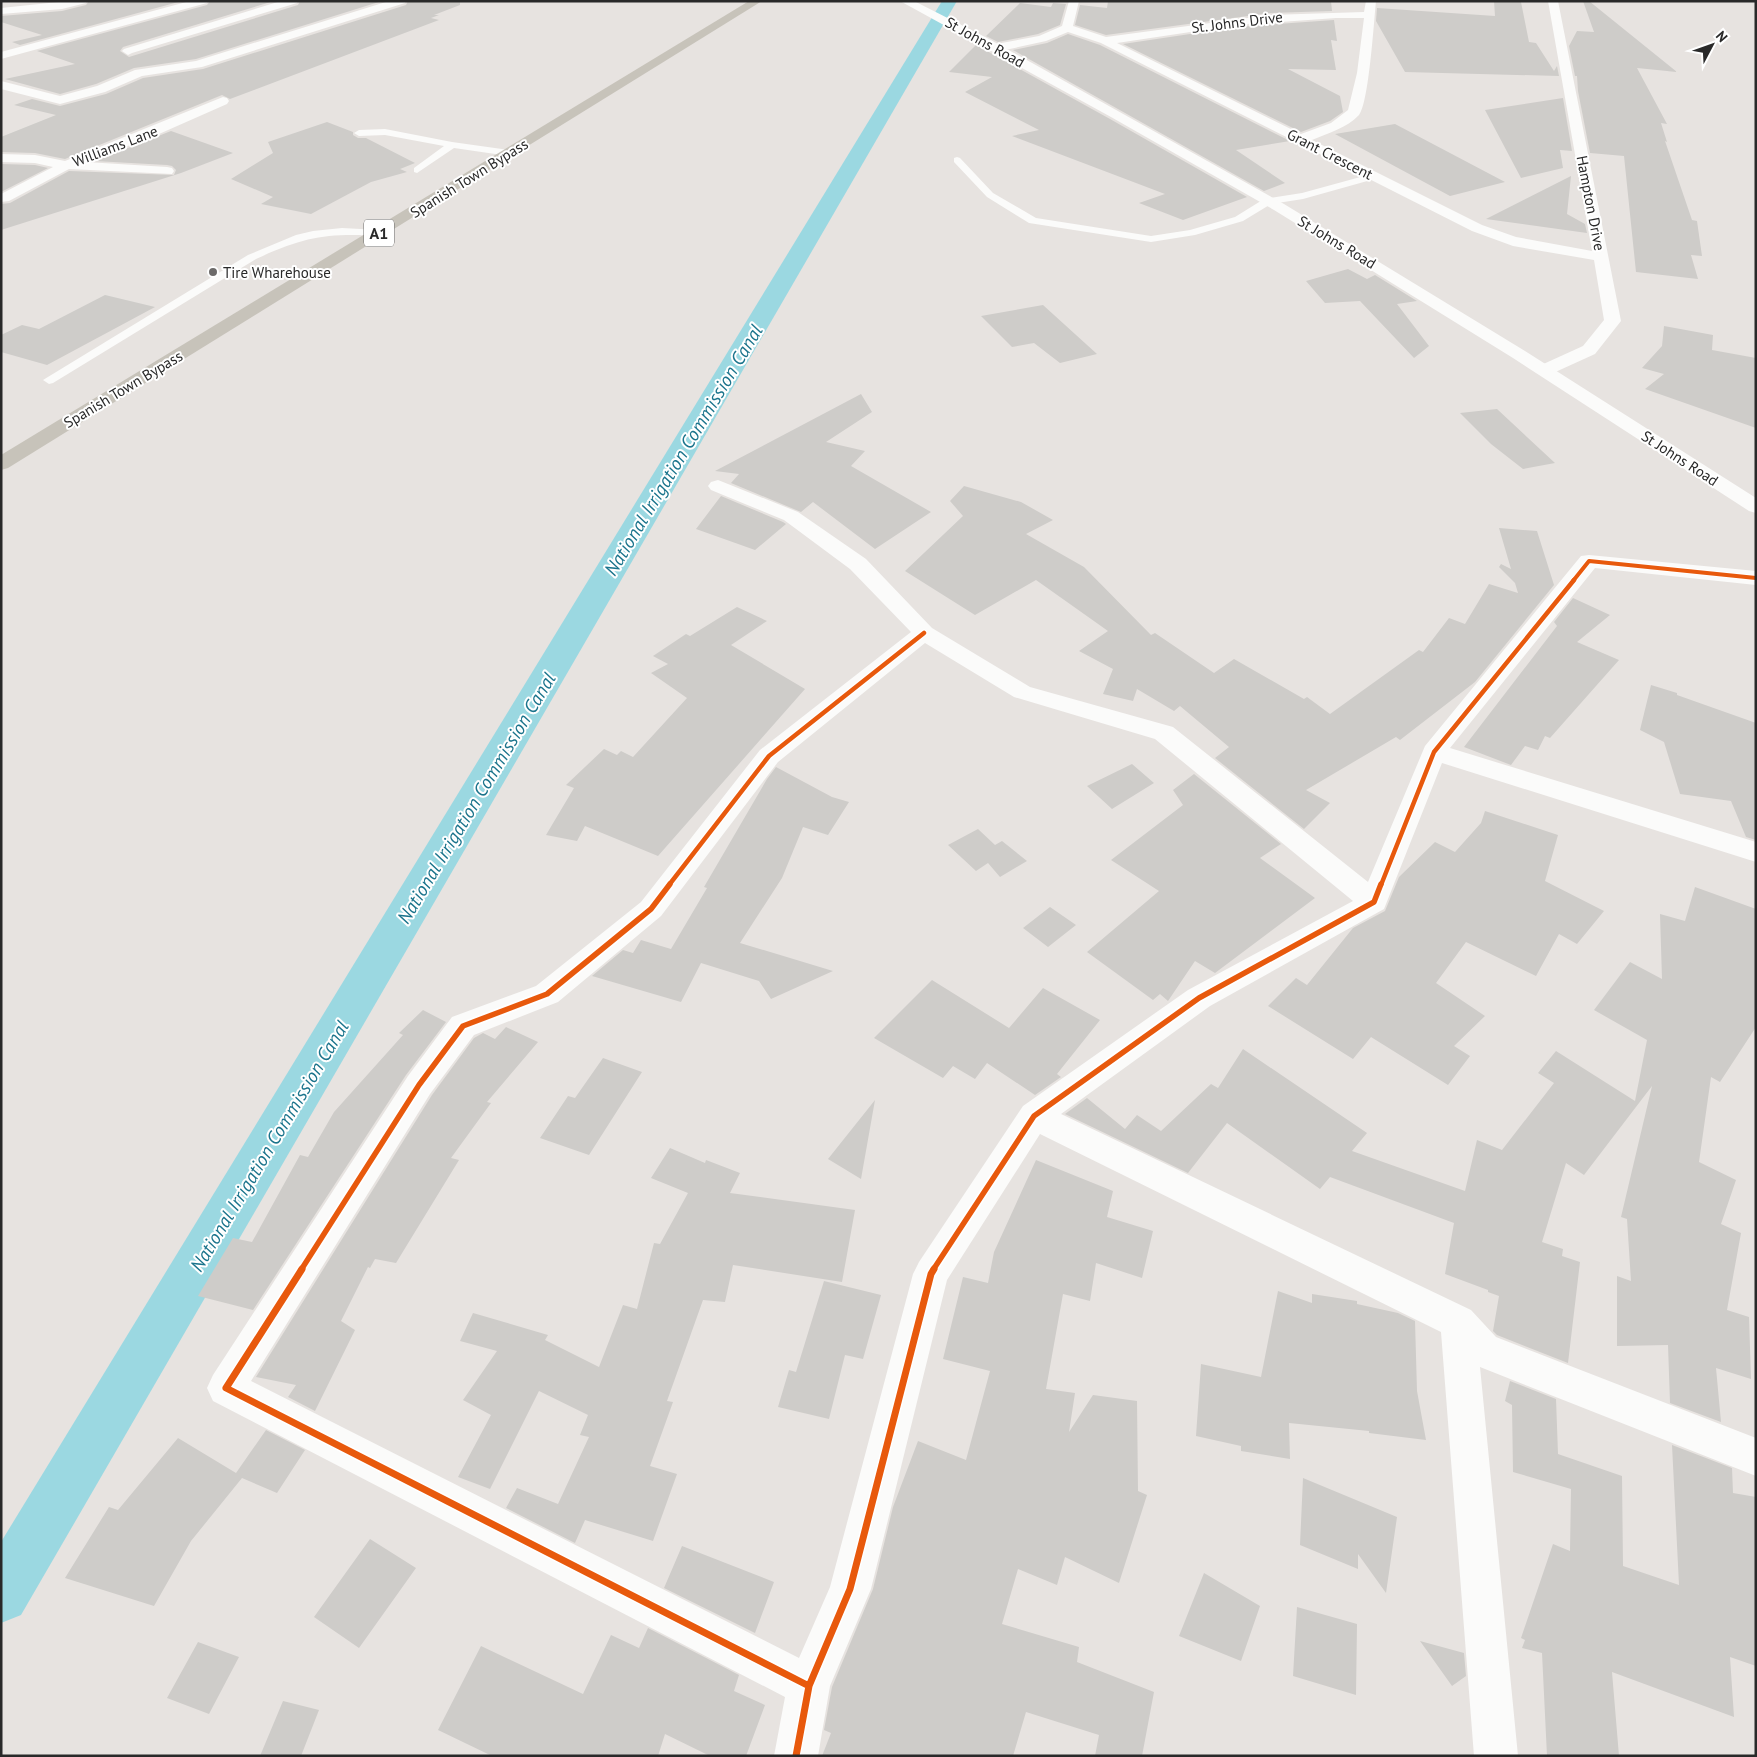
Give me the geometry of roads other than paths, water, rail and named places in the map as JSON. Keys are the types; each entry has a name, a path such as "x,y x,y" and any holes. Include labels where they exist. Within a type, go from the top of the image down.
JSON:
{"main road":[{"name":"Spanish Town Bypass","path":"1,464 757,1"}],"street":[{"path":"1,11 62,6 82,1"},
{"path":"1,56 203,1"},
{"path":"128,51 293,1"},
{"path":"1,84 60,100 101,89 139,73 198,64 401,1"},
{"name":"St Johns Road","path":"905,1 996,48 1179,149 1268,201 1546,370 1756,507"},
{"path":"996,48 1042,39 1067,28 1074,1"},
{"path":"1301,139 1336,126 1354,112 1363,72 1371,1"},
{"name":"Hampton Drive","path":"1546,370 1589,350 1613,321 1553,1"},
{"name":"St. Johns Drive","path":"1105,41 1210,25 1290,16 1370,15"},
{"name":"Grant Crescent","path":"1067,28 1105,41 1478,228 1513,241 1601,257"},
{"name":"Williams Lane","path":"1,158 35,159 66,165 154,131 223,101"},
{"path":"4,198 66,165 167,171"},
{"path":"718,486 791,516 858,564 924,633 1022,692 1164,733 1374,902"},
{"path":"796,1756 809,1686 850,1589 931,1274 1034,1116 1199,998 1374,902 1434,752 1589,561 1756,578"},
{"path":"809,1686 226,1388 419,1085 463,1026 547,994 651,909 769,756 924,633"},
{"path":"1434,752 1756,852"},
{"path":"1034,1116 1458,1322 1484,1350 1756,1457"},
{"path":"1458,1322 1496,1756"}],"lane":[{"path":"359,134 385,132 452,145 509,153"},
{"path":"417,170 452,145"},
{"path":"957,160 990,195 1032,221 1152,239 1192,233 1239,219 1268,201 1303,196 1374,176"},
{"path":"49,380 252,257 282,243 298,237 331,231 379,233"}],"waterway":[{"name":"National Irrigation Commission Canal","path":"1,1595 950,1"}],"place":[{"name":"Tire Wharehouse","path":"213,272"}]}
